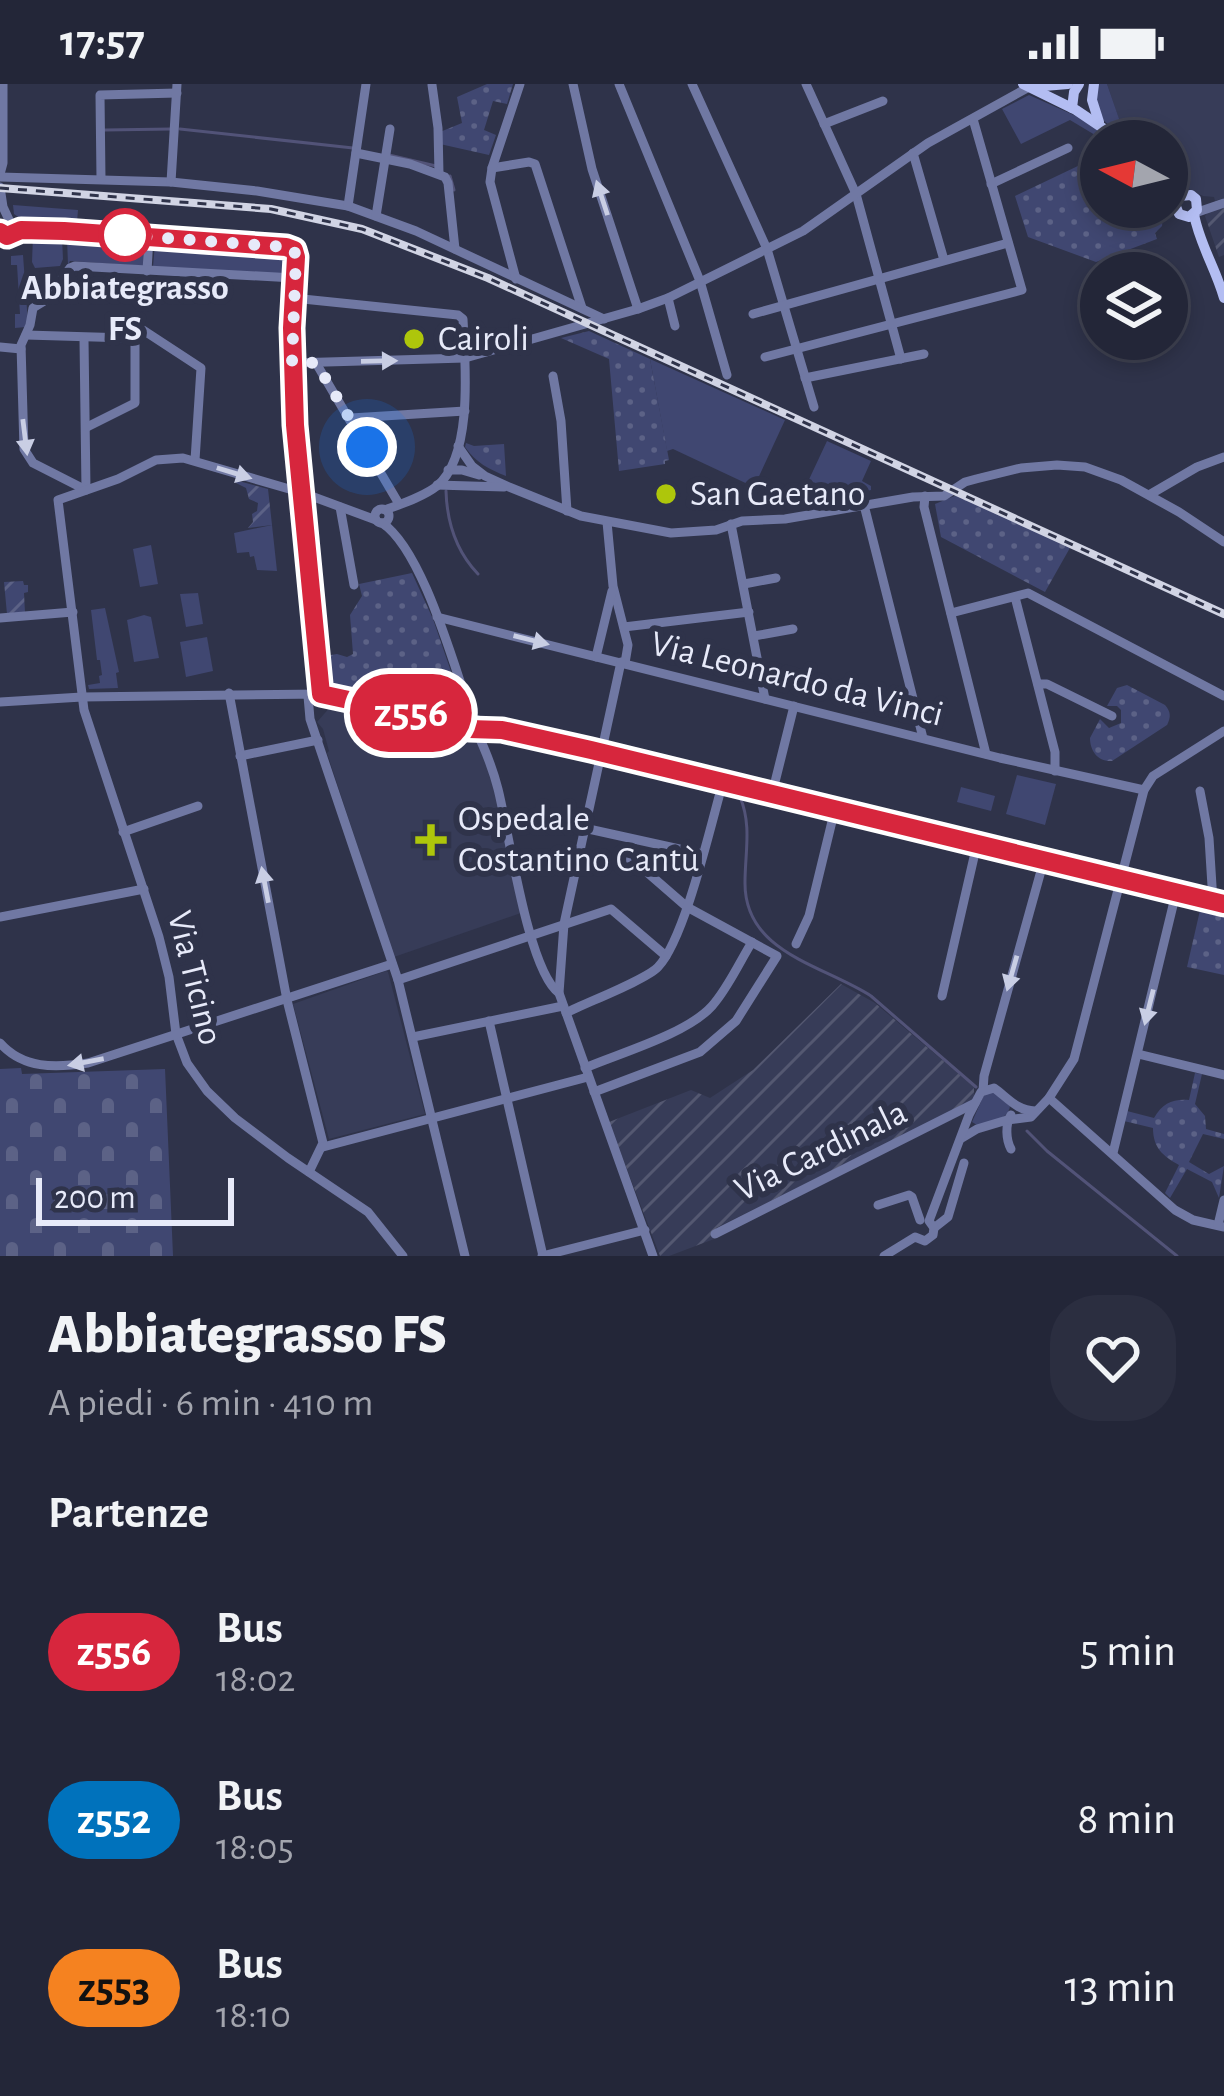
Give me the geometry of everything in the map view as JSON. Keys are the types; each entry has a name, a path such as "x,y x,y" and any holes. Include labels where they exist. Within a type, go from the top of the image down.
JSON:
{"main road":[{"path":"1026,86 1068,84"},
{"path":"1072,108 1079,84"},
{"path":"1072,108 1094,84"},
{"path":"1094,84 1093,106 1098,120"},
{"path":"1026,86 1093,120"},
{"path":"1188,207 1219,262 1224,298"}],"street":[{"path":"3,84 0,176 171,182 348,206 455,249 604,319"},
{"path":"348,206 366,84"},
{"path":"516,279 492,190 492,168 520,84"},
{"path":"573,84 592,169 638,309"},
{"path":"620,84 700,281 727,375"},
{"path":"692,84 767,249 814,407"},
{"path":"806,84 856,194 901,358"},
{"path":"432,86 440,174"},
{"path":"292,362 465,358 668,298 803,231 914,153 1026,86"},
{"path":"100,179 100,90 177,89 171,182"},
{"path":"824,124 883,100"},
{"path":"765,357 1022,290 973,119"},
{"path":"376,216 390,129"},
{"path":"991,184 1068,148"},
{"path":"356,153 440,174 448,183 455,249"},
{"path":"914,153 944,260"},
{"path":"492,168 535,164 582,308"},
{"path":"0,187 5,226 294,250 295,425 321,694"},
{"path":"1188,207 1220,204"},
{"path":"147,271 149,237"},
{"path":"753,314 1008,243"},
{"path":"293,298 461,316 465,411 458,446 437,485 386,515 340,507 195,460 172,458 156,460 86,490 27,456 21,350 33,308 46,300 70,268 294,278"},
{"path":"668,298 675,326"},
{"path":"27,333 128,338 143,330 201,368 195,460"},
{"path":"87,428 135,403 134,334"},
{"path":"84,339 86,490"},
{"path":"0,347 21,350"},
{"path":"805,377 924,354"},
{"path":"316,363 351,418 386,515 437,616 470,709 468,723 497,783 530,936 549,984 560,993"},
{"path":"553,376 567,511"},
{"path":"351,418 465,411"},
{"path":"458,446 484,476"},
{"path":"1149,495 1224,457"},
{"path":"448,470 484,476 567,511 670,533 946,496 965,482 1021,468 1085,467 1149,495 1224,542"},
{"path":"437,485 509,488"},
{"name":"Via Ticino","path":"86,490 58,500 82,697 165,957 176,1034 187,1063 215,1099 247,1128 368,1212 403,1256"},
{"path":"926,496 986,754"},
{"path":"864,505 923,738"},
{"path":"340,507 354,585"},
{"path":"607,522 613,586 628,645 564,924 560,993 653,1256"},
{"path":"731,524 765,699"},
{"path":"744,584 776,578"},
{"path":"596,657 613,586"},
{"path":"951,613 1028,593 1224,696"},
{"path":"1016,597 1055,770"},
{"path":"0,618 73,612"},
{"path":"624,627 749,612"},
{"name":"Via Leonardo da Vinci","path":"437,616 1144,790"},
{"path":"754,636 793,629"},
{"path":"1038,683 1112,716"},
{"path":"229,693 286,1000 323,1147 309,1172"},
{"path":"0,702 321,694 600,752 1219,903 1201,791"},
{"path":"308,696 310,719 398,980 465,1256"},
{"path":"772,794 794,706"},
{"path":"972,1126 1031,1117 1074,1059 1144,790 1153,776 1224,731"},
{"path":"240,756 318,740"},
{"path":"413,1037 564,1009 656,970 687,907 723,782"},
{"path":"123,832 198,806"},
{"path":"796,944 809,916 836,809"},
{"path":"584,828 702,854"},
{"path":"942,996 977,844"},
{"path":"517,872 613,859 633,862 687,907 777,956 736,1022 700,1052 594,1092"},
{"path":"928,1223 962,1138 972,1126 1043,860"},
{"path":"0,917 144,889"},
{"path":"1113,1153 1176,893"},
{"path":"398,980 611,909 666,956"},
{"path":"323,1147 586,1073 685,1027 713,1004 752,943"},
{"path":"0,1043 23,1061 72,1065 392,964"},
{"path":"489,1021 543,1256 645,1230"},
{"path":"1138,1054 1224,1076"},
{"path":"983,1091 994,1088 1013,1104 1037,1112"},
{"path":"1049,1098 1175,1210 1221,1226 1224,1200"},
{"name":"Via Cardinala","path":"715,1234 975,1103"},
{"path":"1011,1150 1006,1141 1013,1104"},
{"name":"Via Cardinala","path":"952,1117 961,1117 972,1126"},
{"path":"915,1237 913,1227 948,1217 964,1163"},
{"path":"878,1205 909,1195 933,1235 929,1245 915,1237"},
{"path":"884,1256 915,1237"}],"shaded area":[{"path":"1107,84 1224,84 1224,198 1215,201 1188,189 1188,120 1119,120"},
{"path":"1224,207 1224,255 1219,257 1205,216"},
{"name":"Ospedale Costantino Cantù","path":"332,705 346,713 362,711 476,736 494,784 521,913 394,957 317,722"},
{"path":"386,971 425,1114 329,1139 293,1004"},
{"path":"841,984 875,1003 974,1087 974,1098 716,1228 714,1239 660,1256 609,1122 691,1090 710,1098 753,1070"}],"green space":[{"path":"487,84 513,84 507,104 493,101 484,130 496,135 489,155 440,144 440,132 462,123 457,97"},
{"path":"1098,84 1107,84 1119,120 1104,120 1096,103"},
{"path":"1029,95 1082,120 1080,126 1070,120 1021,144 1002,109"},
{"path":"1080,165 1080,228 1160,228 1157,239 1123,252 1080,252 1080,256 1028,237 1015,196"},
{"path":"13,205 78,210 77,222 21,219"},
{"path":"33,236 62,238 60,266 35,268"},
{"path":"67,238 143,241 143,266 70,261 68,265"},
{"path":"155,243 281,249 291,257 291,272 153,267"},
{"path":"23,255 28,323 15,328 15,314 20,314 17,265 11,265 11,256"},
{"path":"589,331 650,359 669,460 665,464 619,471 609,359 561,338"},
{"path":"650,359 785,420 754,487 673,449 667,451"},
{"path":"827,441 871,461 862,481 871,490 821,502 821,510 808,512 805,488"},
{"path":"466,443 504,444 506,476 478,461"},
{"path":"235,480 268,489 272,525 248,528 258,503"},
{"path":"957,495 1071,546 1045,592 941,537 935,504"},
{"path":"272,525 277,571 257,570 254,556 237,553 234,533"},
{"path":"151,545 158,584 140,587 133,549"},
{"path":"412,573 457,689 402,677 395,705 327,690 325,656 353,654 350,615 362,596 359,584"},
{"path":"4,582 28,585 25,613 7,614"},
{"path":"198,593 203,624 186,627 180,594"},
{"path":"105,608 118,688 89,689 88,685 100,683 102,675 91,610"},
{"path":"151,617 159,658 134,662 127,620"},
{"path":"207,637 213,671 186,677 180,642"},
{"path":"1127,685 1165,705 1169,719 1167,725 1112,761 1103,760 1093,751 1090,738 1100,719 1109,728 1121,723 1121,710 1107,706 1117,688"},
{"path":"1017,775 1056,784 1045,825 1006,814"},
{"path":"961,787 995,796 991,811 957,802"},
{"path":"1201,906 1224,912 1224,975 1187,967"},
{"path":"21,1068 22,1074 165,1069 173,1256 0,1256 0,1069"},
{"path":"1195,1073 1202,1074 1195,1104 1205,1116 1206,1129 1224,1134 1224,1139 1203,1134 1189,1162 1209,1174 1224,1166 1219,1198 1212,1182 1187,1169 1170,1198 1165,1193 1179,1165 1160,1151 1153,1128 1124,1121 1127,1111 1154,1118 1169,1103 1189,1100"},
{"path":"988,1092 1010,1106 1009,1111 998,1120 977,1125 972,1122"}],"waterway":[{"path":"105,130 171,129"},
{"path":"180,129 353,148"},
{"path":"389,155 436,166"},
{"path":"450,176 454,190"},
{"path":"446,491 454,536 478,574"},
{"path":"740,797 747,829 748,906 758,925 790,954 871,996 976,1087"},
{"path":"1027,1131 1177,1256"}],"railway":[{"path":"0,188 271,209 362,229 488,278 1224,614"}],"bus line":[{"name":"z556","path":"0,232 7,236 21,230 64,231 294,250 295,425 321,694 469,729 502,730 591,750 1224,904"}],"place":[{"name":"Abbiategrasso FS","path":"125,235"},
{"name":"Cairoli","path":"414,339"},
{"name":"San Gaetano","path":"666,494"},
{"name":"Ospedale Costantino Cantù","path":"431,840"}],"route":[{"path":"125,235 294,250 292,362 316,363 367,447"}]}
